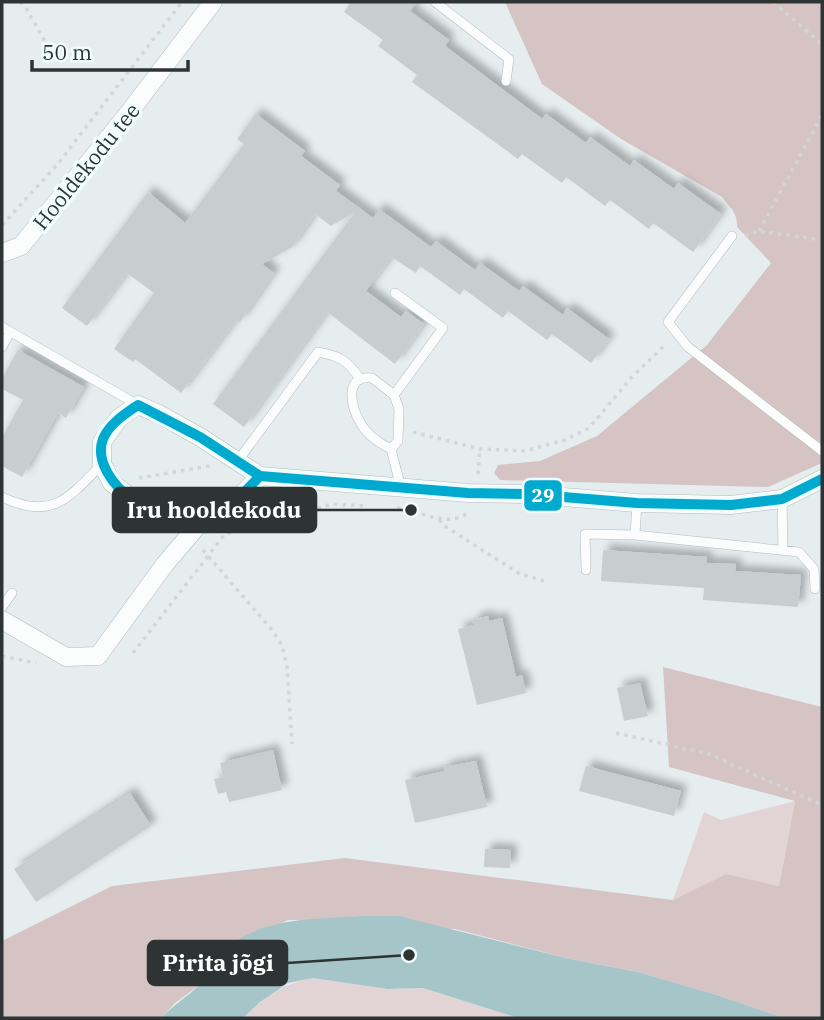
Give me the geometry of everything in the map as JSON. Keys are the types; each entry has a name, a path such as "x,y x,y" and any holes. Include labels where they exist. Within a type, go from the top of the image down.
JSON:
{"street":[{"name":"Hooldekodu tee","path":"2,253 21,246 128,114 213,2"},
{"path":"199,524 176,523 153,515 113,483 102,464 102,442 119,418 138,405 169,420 260,476 637,503 732,505 782,499 822,479"},
{"path":"2,620 66,657 99,656 165,564 199,524 226,511 260,476"}],"lane":[{"path":"435,2 509,59 506,81"},
{"path":"732,236 668,322 688,347 822,451"},
{"path":"394,395 443,328 395,293"},
{"path":"2,347 6,329 138,405"},
{"path":"237,462 318,352 337,356 351,366 360,379"},
{"path":"391,449 398,441 400,429 399,409 394,395 372,378 360,379 350,393 353,408 362,426 378,442 391,449 401,488"},
{"path":"2,496 41,508 69,498 102,464"},
{"path":"782,499 783,550"},
{"path":"635,535 637,503"},
{"path":"586,570 585,534 635,535 799,552 814,569 815,589"},
{"path":"2,607 12,593"}],"path":[{"path":"20,2 53,56"},
{"path":"2,225 57,165 182,2"},
{"path":"773,2 822,44"},
{"path":"759,232 822,115"},
{"path":"744,237 759,232 822,240"},
{"path":"400,429 480,449 525,451 565,440 589,428 674,332"},
{"path":"391,508 411,510 438,519 462,518 470,511 476,493 480,449"},
{"path":"113,483 237,462"},
{"path":"133,653 225,534 331,505 369,506"},
{"path":"438,519 446,527 520,574 545,581"},
{"path":"199,524 201,547 282,645 287,667 292,744"},
{"path":"616,733 709,754 822,805"}],"shaded area":[{"path":"505,2 822,2 822,463 768,487 500,480 494,473 498,465 540,461 597,436 707,345 771,263 737,227 735,214 722,197 621,139 542,84"},
{"path":"663,667 822,707 822,1018 784,1018 638,972 570,959 455,929 288,920 221,953 202,983 175,1003 161,1018 2,1018 2,941 112,886 345,858 673,900 726,874 779,886 795,801 669,767"},
{"path":"795,801 779,886 726,874 673,900 704,812 721,820"},
{"path":"313,978 387,989 423,988 518,1018 243,1018 275,992"}],"water":[{"path":"399,916 570,959 638,972 784,1018 518,1018 423,988 387,989 313,978 288,983 260,1002 243,1018 161,1018 201,983 223,952 253,932 288,922"}],"building":[{"path":"351,2 417,2 410,11 449,40 445,46 542,119 546,114 586,143 590,137 630,166 634,160 674,189 678,183 721,214 693,252 653,223 649,229 610,200 605,206 566,177 562,183 522,154 518,159 412,82 417,75 378,46 383,40 344,12"},
{"path":"256,114 305,151 301,156 340,185 336,191 373,218 379,209 431,247 436,241 475,270 480,263 519,291 523,286 563,315 567,308 609,339 591,363 552,334 547,340 508,311 503,318 464,289 460,295 420,266 416,273 391,257 366,291 401,317 406,311 424,324 395,364 327,312 244,427 213,404 355,212 331,226 315,214 292,247 262,264 274,273 240,322 236,320 181,393 135,359 133,362 114,349 154,293 127,273 87,326 62,308 148,192 185,223 244,144 237,139"},
{"path":"18,350 84,387 66,418 58,413 22,477 2,466 2,437 23,400 2,389 2,378"},
{"path":"603,550 707,557 706,563 736,564 735,571 801,575 798,607 703,600 704,588 601,581"},
{"path":"488,616 489,621 502,618 516,677 522,675 526,693 477,705 458,629 474,625 472,620"},
{"path":"640,683 648,716 624,721 617,688"},
{"path":"273,750 282,790 229,802 226,792 218,794 214,779 223,777 220,763"},
{"path":"476,761 487,807 415,823 405,780 445,771 444,767"},
{"path":"586,766 681,791 674,816 579,791"},
{"path":"130,793 151,826 36,902 14,869"},
{"path":"485,849 511,850 510,868 484,867"}],"transit line":[{"name":"29","path":"138,405 200,437 260,476 229,508 206,522 190,524 172,521 153,513 119,488 107,472 101,455 103,439 109,429 138,405"},
{"name":"29","path":"260,476 468,493 526,494 637,503 731,505 782,499 822,479"}],"place":[{"name":"Iru hooldekodu","path":"411,510"},
{"name":"Pirita jõgi","path":"409,955"}]}
